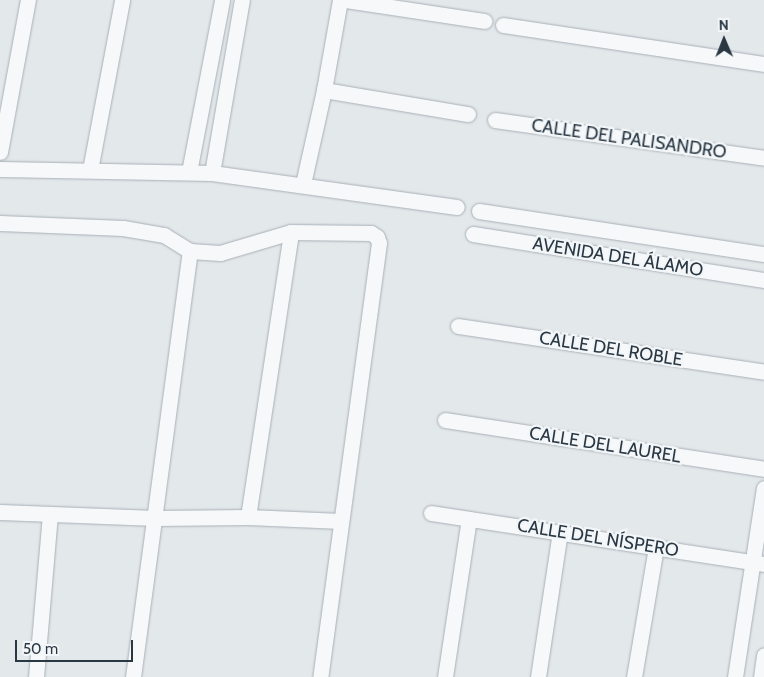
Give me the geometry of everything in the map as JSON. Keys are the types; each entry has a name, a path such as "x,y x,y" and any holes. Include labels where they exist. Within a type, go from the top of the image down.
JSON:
{"street":[{"path":"0,152 28,0"},
{"path":"90,170 122,0"},
{"path":"189,172 222,0"},
{"path":"212,173 242,0"},
{"path":"303,184 324,90 340,0"},
{"path":"345,0 484,21"},
{"path":"503,25 764,64"},
{"path":"324,90 468,114"},
{"name":"CALLE DEL PALISANDRO","path":"495,120 764,158"},
{"path":"0,169 212,173 303,184 457,207"},
{"name":"AVENIDA DEL ÁLAMO","path":"479,210 764,254"},
{"path":"0,223 123,228 164,235 190,251 220,253 291,232 371,233 377,237 379,243 320,677"},
{"path":"248,517 291,232"},
{"name":"AVENIDA DEL ÁLAMO","path":"473,234 764,280"},
{"path":"133,677 156,518 190,251"},
{"name":"CALLE DEL ROBLE","path":"458,326 764,372"},
{"name":"CALLE DEL LAUREL","path":"445,420 764,469"},
{"path":"735,677 758,564 764,488"},
{"path":"0,512 156,518 248,517 341,521"},
{"name":"CALLE DEL NÍSPERO","path":"431,513 758,564"},
{"path":"36,677 50,515"},
{"path":"445,677 469,519"},
{"path":"538,677 560,532"},
{"path":"634,677 656,547"},
{"path":"761,677 764,657"}]}
